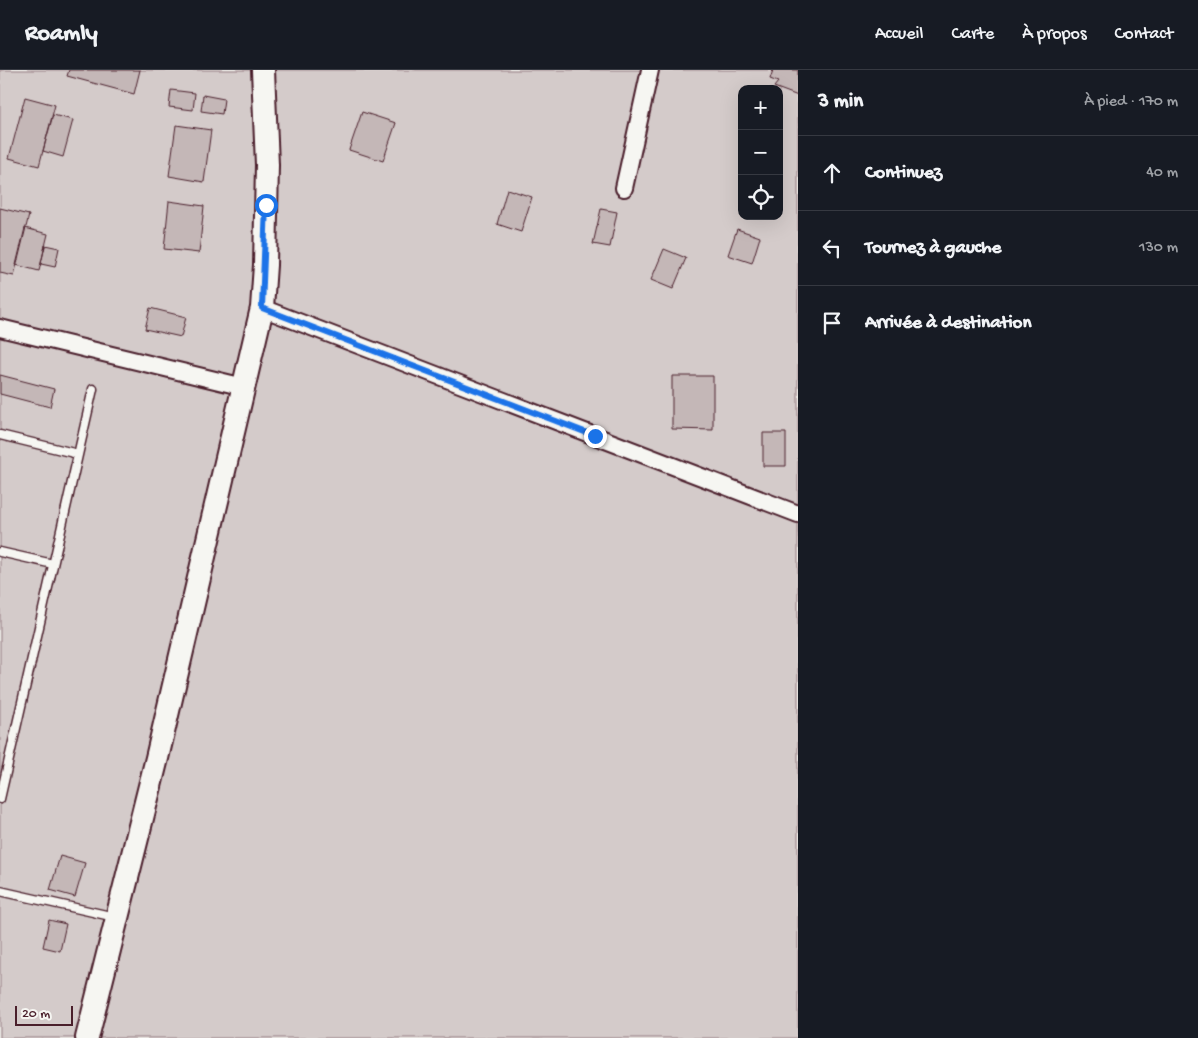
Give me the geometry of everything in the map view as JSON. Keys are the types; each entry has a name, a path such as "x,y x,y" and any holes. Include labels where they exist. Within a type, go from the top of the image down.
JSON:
{"street":[{"path":"87,1038 159,749 262,308 267,165 263,70"},
{"path":"624,188 650,70"},
{"path":"262,308 798,514"},
{"path":"0,328 244,387"}],"lane":[{"path":"0,799 2,782 93,389"},
{"path":"0,435 78,454"},
{"path":"0,552 53,564"},
{"path":"0,892 117,918"}],"shaded area":[{"path":"0,70 798,70 798,1038 0,1038"}],"building":[{"path":"69,70 140,70 134,94 67,76"},
{"path":"773,70 798,70 798,96 783,90 783,85 776,85 778,82 770,79"},
{"path":"171,90 195,93 193,110 169,107"},
{"path":"203,95 224,99 222,114 201,111"},
{"path":"25,97 55,105 39,166 9,158"},
{"path":"362,112 396,123 383,161 349,150"},
{"path":"53,115 73,120 63,157 43,151"},
{"path":"176,125 211,130 204,182 169,176"},
{"path":"507,189 532,197 521,232 497,224"},
{"path":"169,201 204,206 199,253 164,249"},
{"path":"0,208 29,215 14,276 0,273"},
{"path":"601,209 617,212 610,247 593,244"},
{"path":"25,228 48,234 39,271 16,265"},
{"path":"737,229 760,237 752,263 728,255"},
{"path":"45,245 59,248 55,267 41,264"},
{"path":"664,249 686,258 673,289 651,280"},
{"path":"150,308 186,317 181,337 145,329"},
{"path":"0,375 54,389 50,407 0,394"},
{"path":"672,376 713,376 713,430 672,429"},
{"path":"763,433 786,433 786,466 763,466"},
{"path":"60,856 85,863 75,897 50,890"},
{"path":"49,920 66,924 60,951 43,947"}],"route":[{"path":"266,205 262,308 595,436"}]}
